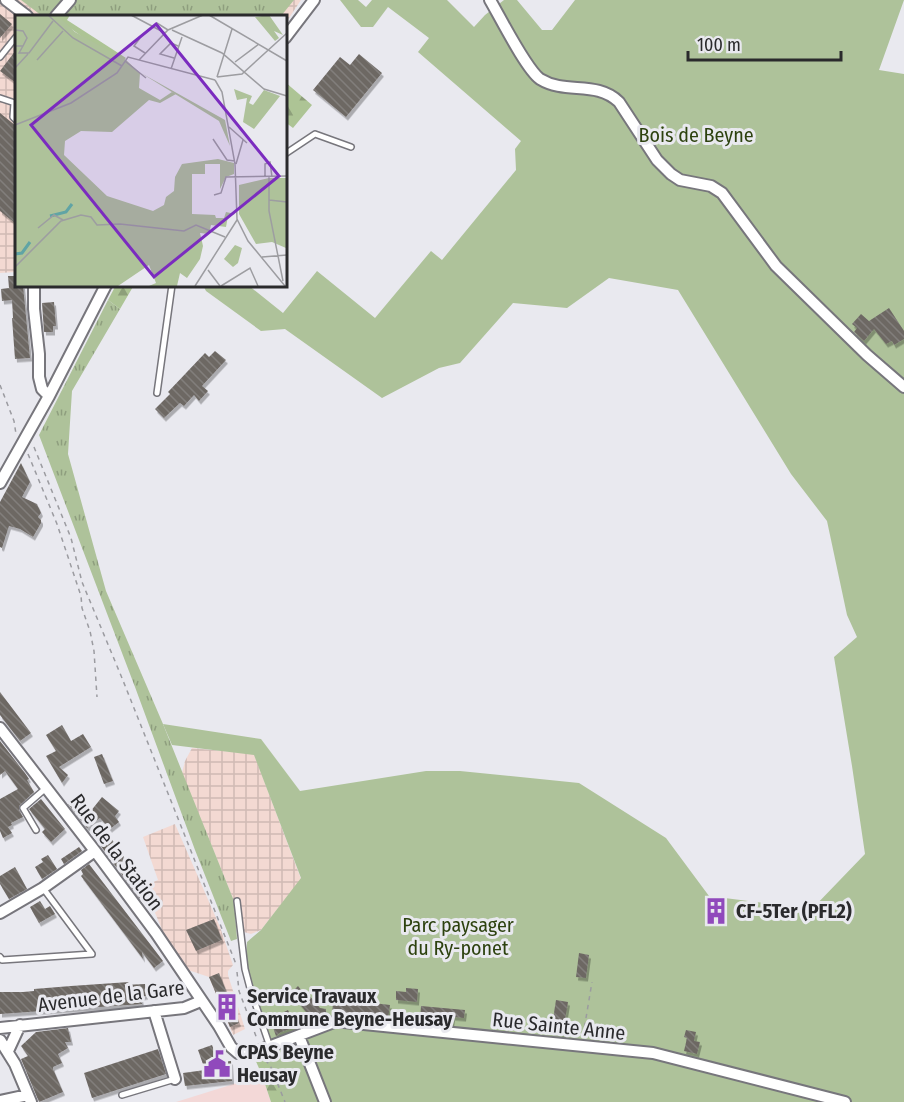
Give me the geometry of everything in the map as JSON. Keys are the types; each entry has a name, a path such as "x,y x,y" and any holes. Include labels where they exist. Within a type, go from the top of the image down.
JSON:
{"street":[{"path":"6,0 26,15"},
{"path":"57,15 70,0"},
{"path":"286,37 314,0"},
{"path":"490,0 529,66 539,78 556,86 600,91 612,95 620,102 657,160 680,180 711,186 722,193 776,266 867,355 904,387"},
{"path":"34,286 39,377 42,389 49,396"},
{"path":"0,483 49,396 105,286"},
{"name":"Rue de la Station","path":"0,728 156,933 201,1001"},
{"path":"0,913 43,888 95,851"},
{"name":"Avenue de la Gare","path":"0,1028 184,1008 201,1001 231,1047 238,1053 250,1054 265,1049"},
{"path":"154,1011 175,1079"},
{"name":"Rue Sainte Anne","path":"265,1049 334,1023 344,1022 653,1053 844,1102"},
{"path":"8,1051 20,1025"},
{"path":"300,1036 325,1102"},
{"path":"0,1040 15,1064 30,1099 0,1101"}],"lane":[{"path":"0,57 15,38"},
{"path":"0,98 15,103 13,117 15,119"},
{"path":"286,153 315,134 351,147"},
{"path":"157,393 172,286"},
{"path":"36,830 23,808 46,788"},
{"path":"0,957 2,960 92,954 43,888"},
{"path":"237,901 245,969 265,1049"},
{"path":"122,1095 175,1079"}],"path":[{"path":"0,385 14,421"},
{"path":"20,447 29,455 57,524 81,596 82,609 94,651 97,697"},
{"path":"35,452 71,537 82,582 236,964 239,991 265,1049"},
{"path":"582,1046 592,982"},
{"path":"271,1068 285,1102"}],"shaded area":[{"path":"0,0 301,0 286,22 286,15 15,15 15,272 0,273"},
{"path":"192,748 254,754 301,879 261,930 251,934 237,930 234,901 182,773"},
{"path":"175,824 220,927 233,965 228,975 245,1029 233,1035 209,977 188,970 165,937 144,886 158,880 143,837"},
{"path":"262,1075 271,1102 176,1102"}],"green space":[{"path":"21,0 294,0 282,15 41,15"},
{"name":"Parc paysager du Ry-ponet","path":"340,0 358,0 366,7 372,0 447,0 474,27 504,0 517,0 542,30 552,30 575,0 904,0 879,70 904,74 904,1102 284,1102 271,1068 260,1051 269,1047 245,969 247,942 261,930 301,878 254,755 172,745 163,724 261,739 300,791 426,771 460,771 579,783 666,838 709,896 812,909 865,854 834,657 857,637 847,615 827,521 791,474 678,290 609,278 567,308 513,303 460,363 439,368 382,398 285,329 261,331 206,291 204,286 249,286 283,313 317,271 375,318 431,251 442,260 516,170 515,149 521,141 418,52 429,38 388,7 373,27 361,27"},
{"path":"286,83 312,105 293,128 286,123"},
{"path":"115,286 133,286 120,309 108,300"},
{"path":"108,300 120,309 72,391 68,454 106,591 163,724 234,901 237,939 231,941 39,435"},
{"path":"282,1046 316,1102 271,1102 254,1057"}],"building":[{"path":"0,14 12,24 0,38"},
{"path":"15,51 15,82 0,71"},
{"path":"359,54 382,73 346,117 313,90 340,57 350,65"},
{"path":"0,113 15,125 15,223 0,211"},
{"path":"8,276 15,276 15,286 23,286 30,358 15,359 12,300 2,301 1,289 9,288"},
{"path":"54,302 56,326 53,326 53,332 44,332 42,303"},
{"path":"889,308 904,331 904,339 894,345 892,341 886,344 874,329 864,341 854,332 857,328 852,324 861,314 869,321"},
{"path":"215,351 226,360 202,386 208,391 199,401 194,395 184,406 180,403 164,418 155,409 205,353 209,357"},
{"path":"21,463 30,482 22,497 37,504 41,513 38,517 41,523 33,537 20,529 9,526 2,548 0,547 0,502"},
{"path":"0,692 31,733 20,741 0,715"},
{"path":"62,725 71,741 83,734 91,747 59,767 68,775 62,783 46,756 56,751 46,735"},
{"path":"0,741 29,779 27,780 34,792 19,806 23,817 11,823 12,825 8,827 12,833 3,838 0,831 0,799 18,789 5,771 0,775"},
{"path":"102,754 113,781 104,784 94,757"},
{"path":"102,797 119,811 115,816 119,822 110,829 100,818 87,828 68,804 80,799 90,812"},
{"path":"41,799 65,829 51,842 42,832 45,829 29,809"},
{"path":"108,834 137,877 134,880 145,894 139,898 98,842"},
{"path":"79,847 82,851 64,864 61,859"},
{"path":"48,855 57,869 42,879 35,867 43,862 41,859"},
{"path":"89,864 163,961 154,968 142,952 143,959 81,876 83,874 81,870"},
{"path":"15,867 27,889 9,899 0,884 0,876"},
{"path":"40,901 45,909 50,906 55,914 39,923 30,907"},
{"path":"214,919 222,940 196,951 186,930"},
{"path":"579,953 589,955 586,978 576,977"},
{"name":"Service Travaux Commune Beyne-Heusay","path":"219,973 239,1023 230,1027 209,977"},
{"path":"129,982 124,985 145,984 146,996 141,997 142,1004 0,1014 0,992"},
{"path":"298,986 320,1008 326,1009 326,1017 311,1018 291,993"},
{"path":"406,988 418,989 417,1002 396,1000 396,991 406,992"},
{"path":"556,1000 568,1002 565,1021 568,1022 566,1034 551,1032"},
{"path":"357,1001 390,1005 388,1019 332,1014 333,1002 357,1004"},
{"path":"421,1006 465,1010 464,1018 453,1017 452,1024 420,1021"},
{"path":"288,1010 296,1027 276,1036 270,1019"},
{"path":"68,1028 71,1042 65,1042 68,1048 58,1054 62,1063 53,1067 63,1092 39,1102 21,1059 28,1056 21,1046 36,1032"},
{"path":"686,1030 696,1032 694,1041 700,1042 697,1054 684,1051"},
{"name":"CPAS Beyne Heusay","path":"212,1045 217,1058 220,1057 220,1062 231,1061 232,1081 185,1086 183,1073 205,1070 198,1050"},
{"path":"158,1049 166,1074 92,1098 84,1073"}],"place":[{"name":"CF-5Ter (PFL2)","path":"716,911"},
{"name":"Service Travaux Commune Beyne-Heusay","path":"227,1007"},
{"name":"CPAS Beyne Heusay","path":"217,1064"}],"park label":[{"name":"Bois de Beyne","path":"696,135"}]}
